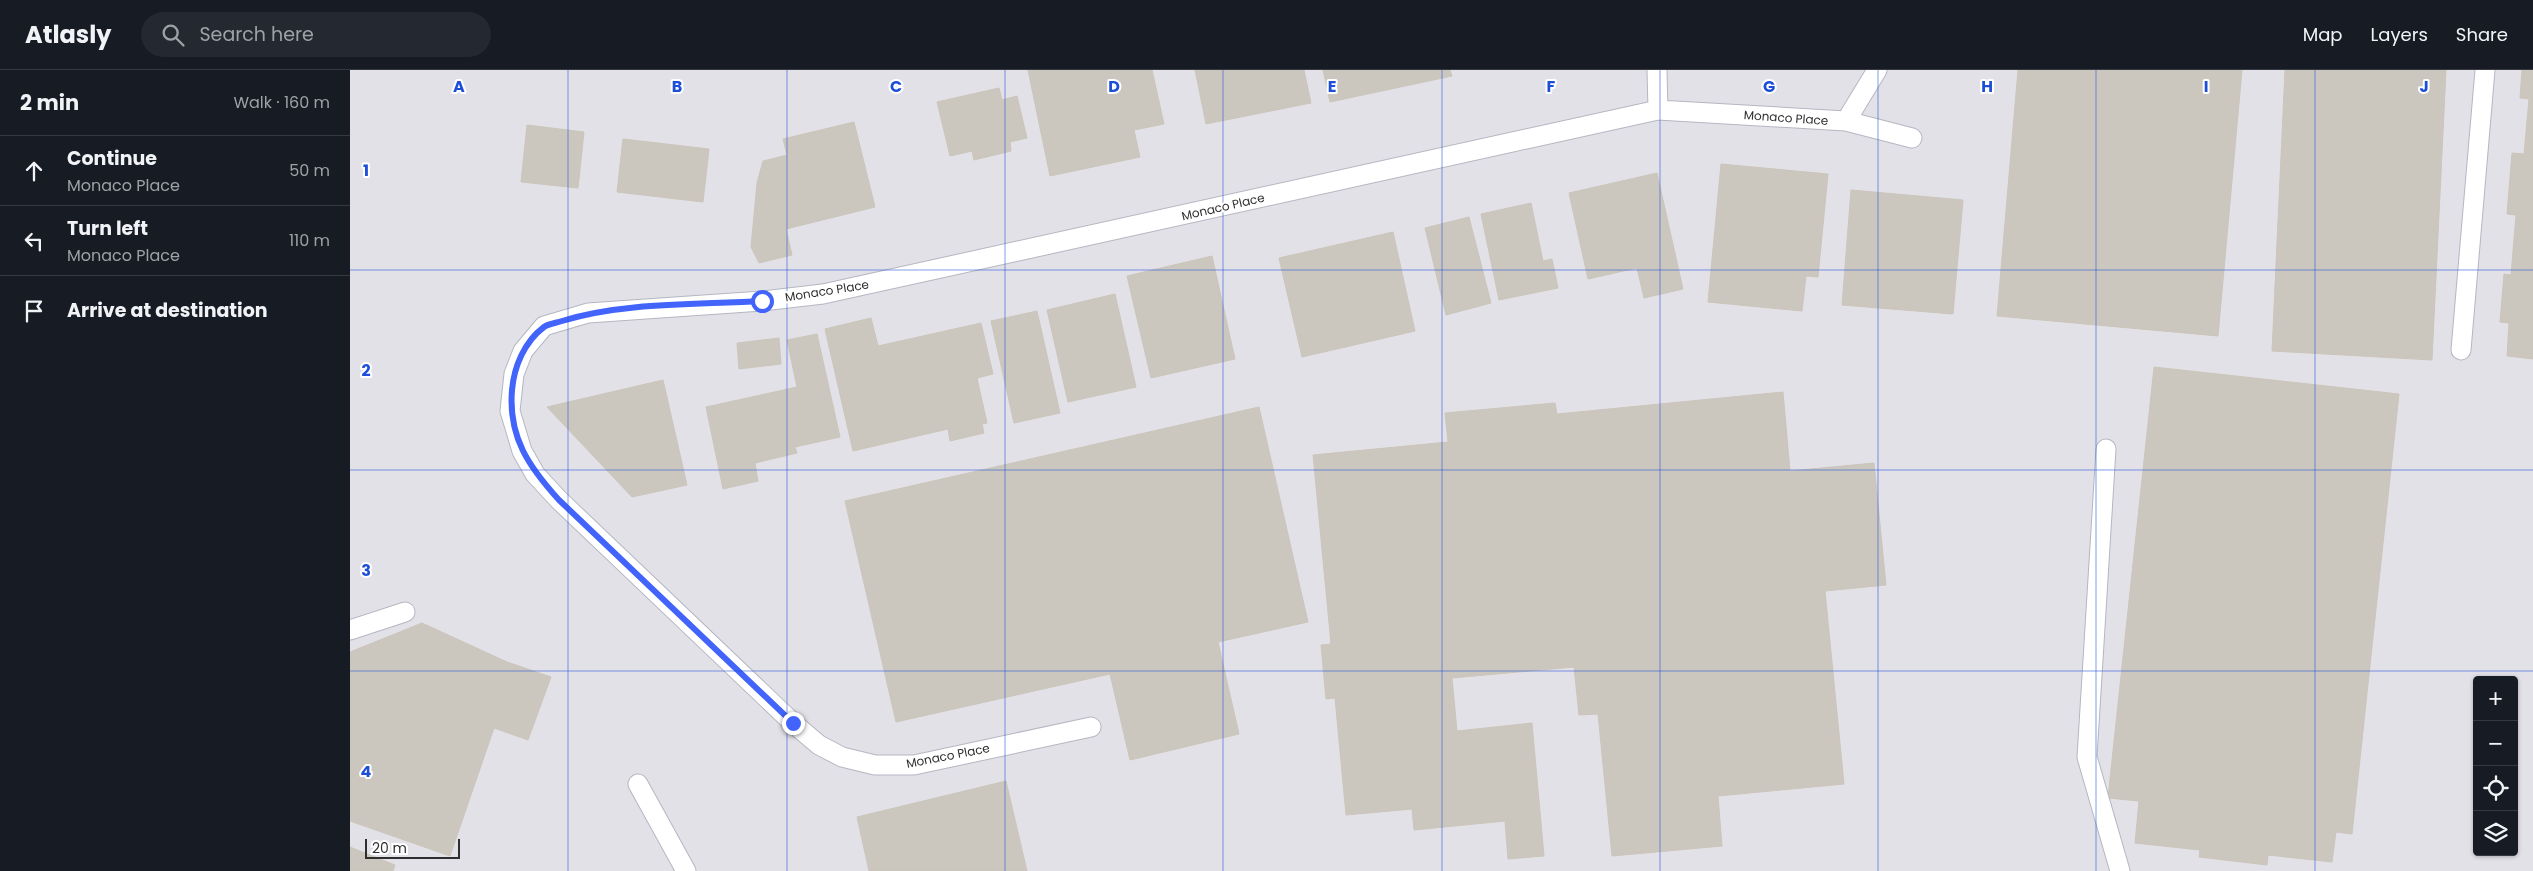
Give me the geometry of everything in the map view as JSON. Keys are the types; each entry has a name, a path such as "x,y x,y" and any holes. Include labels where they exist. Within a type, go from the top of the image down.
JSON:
{"lane":[{"path":"1657,70 1658,110"},
{"path":"1846,121 1877,70"},
{"path":"2461,350 2485,70"},
{"name":"Monaco Place","path":"1091,728 914,765 875,765 842,757 819,745 793,723 559,500 535,474 522,451 510,411 514,374 523,351 544,326 588,313 762,301 823,294 1658,110 1846,121 1912,138"},
{"path":"2106,449 2087,757 2120,871"},
{"path":"350,630 405,612"},
{"path":"638,784 686,871"}],"shaded area":[{"path":"350,70 2533,70 2533,871 350,871"}],"building":[{"path":"1028,70 1152,70 1164,124 1134,130 1140,157 1050,176"},
{"path":"1195,70 1304,70 1311,103 1206,124"},
{"path":"1323,70 1450,70 1452,76 1330,102"},
{"path":"2018,70 2242,70 2218,336 1997,316"},
{"path":"2285,70 2446,70 2432,360 2272,351"},
{"path":"2522,70 2533,70 2533,359 2507,356 2509,323 2500,322 2504,274 2511,275 2516,215 2507,214 2512,153 2524,154 2529,99 2520,98"},
{"path":"999,88 1002,100 1017,96 1027,138 1010,142 1011,151 974,160 972,151 950,156 937,102"},
{"path":"854,122 875,207 786,229 792,255 759,263 751,247 757,183 763,161 787,155 783,139"},
{"path":"527,125 584,132 578,188 521,182"},
{"path":"623,139 709,149 703,202 617,192"},
{"path":"1721,164 1828,174 1818,277 1806,276 1802,311 1708,302"},
{"path":"1657,173 1683,289 1644,298 1637,268 1588,279 1569,193"},
{"path":"1851,190 1963,200 1953,314 1842,305"},
{"path":"1531,203 1543,261 1552,259 1558,288 1499,300 1481,214"},
{"path":"1469,217 1491,303 1446,315 1425,228"},
{"path":"1393,232 1415,331 1302,357 1279,258"},
{"path":"1212,256 1235,359 1151,378 1127,276"},
{"path":"1115,294 1136,387 1068,402 1047,310"},
{"path":"1037,311 1060,413 1014,423 991,321"},
{"path":"871,318 878,346 981,323 993,374 977,378 987,423 982,424 984,433 950,441 948,429 853,451 825,329"},
{"path":"817,334 840,437 795,447 797,453 755,463 758,481 723,489 706,407 797,387 787,340"},
{"path":"779,338 781,364 739,369 737,343"},
{"path":"2154,367 2399,394 2352,834 2336,832 2332,862 2268,855 2267,865 2199,857 2200,850 2135,843 2139,801 2108,798"},
{"path":"663,380 687,485 632,497 547,407"},
{"path":"1783,392 1790,471 1874,463 1886,585 1825,591 1844,784 1718,796 1722,846 1612,856 1598,714 1579,715 1574,667 1452,678 1457,731 1532,723 1544,856 1508,859 1505,821 1414,830 1412,809 1346,815 1335,698 1326,699 1321,645 1331,644 1313,455 1448,442 1445,413 1555,403 1557,414"},
{"path":"1259,407 1308,622 1218,642 1239,734 1130,760 1110,674 896,722 845,501"},
{"path":"422,623 507,662 551,677 528,740 494,728 450,856 350,821 350,652"},
{"path":"1006,781 1027,871 869,871 857,817"},
{"path":"350,847 395,865 393,871 350,871"}],"route":[{"path":"762,301 588,313 544,326 523,351 514,374 510,411 522,451 535,474 559,500 793,723"}]}
